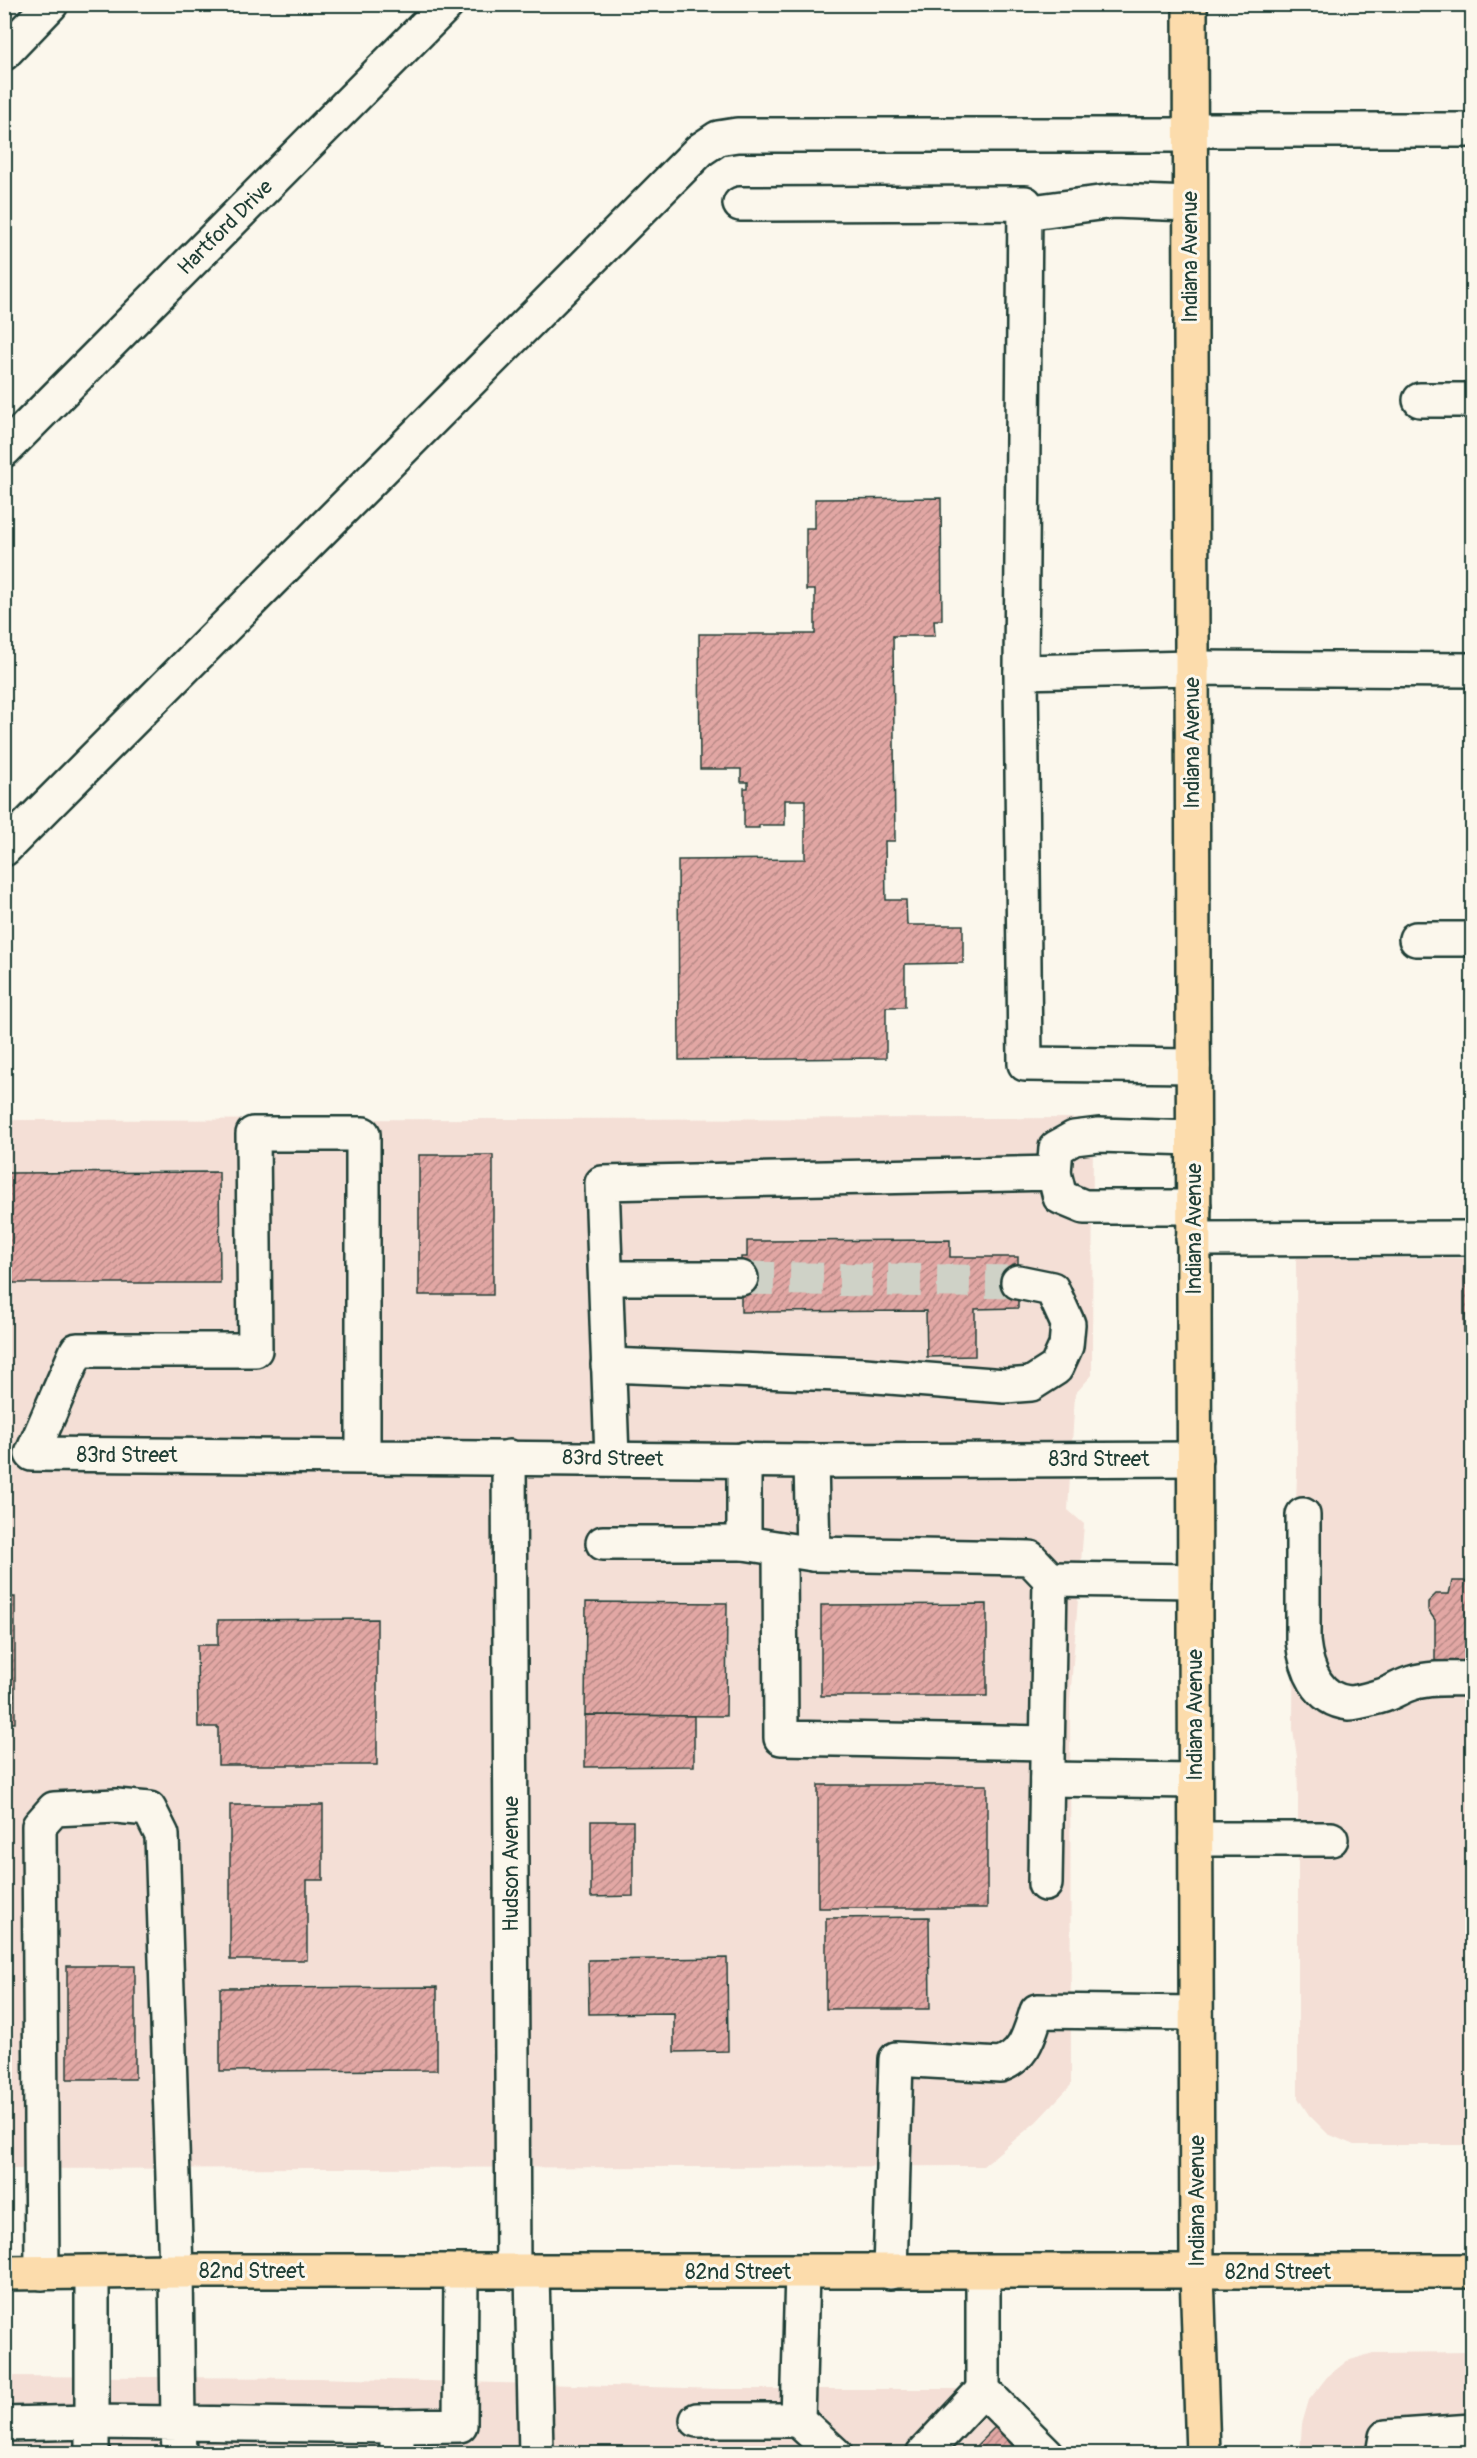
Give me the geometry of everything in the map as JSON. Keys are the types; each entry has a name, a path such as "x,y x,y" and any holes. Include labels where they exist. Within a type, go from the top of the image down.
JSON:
{"main road":[{"name":"Indiana Avenue","path":"1190,4 1197,2272 1203,2454"},
{"name":"82nd Street","path":"4,2273 1473,2271"}],"street":[{"path":"4,53 51,4"},
{"name":"Hartford Drive","path":"4,450 447,4"},
{"path":"4,849 700,150 718,138 737,135 1473,130"},
{"path":"1024,213 1114,201 1189,204"},
{"path":"740,204 1025,203 1021,672 1025,1064 1193,1066"},
{"path":"1420,400 1473,400"},
{"path":"1021,672 1192,668 1473,669"},
{"path":"1416,939 1473,939"},
{"name":"83rd Street","path":"363,1456 363,1134 253,1134 255,1350 76,1350 32,1454 811,1461 1194,1459"},
{"path":"1193,1138 1099,1135 1074,1138 1056,1148 1054,1173 1060,1197 1084,1208 1194,1223 1473,1238"},
{"path":"612,1458 602,1184 1054,1173"},
{"path":"606,1278 741,1278"},
{"path":"608,1365 864,1375 1005,1386 1031,1384 1056,1368 1066,1346 1068,1324 1052,1288 1018,1282"},
{"name":"Hudson Avenue","path":"509,1457 522,2272 536,2454"},
{"path":"744,1460 744,1543"},
{"path":"811,1461 813,1554"},
{"path":"1303,1515 1303,1641 1305,1660 1311,1678 1329,1696 1350,1703 1409,1710"},
{"path":"603,1543 744,1543 813,1554 1030,1558 1050,1579 1045,1884"},
{"path":"780,1549 781,1738 1047,1743"},
{"path":"1050,1579 1194,1581"},
{"path":"1350,1703 1382,1696 1412,1683 1437,1679 1473,1679"},
{"path":"1047,1779 1195,1781"},
{"path":"42,2273 39,1826 54,1809 116,1806 149,1809 162,1834 176,2271 178,2438"},
{"path":"1196,1839 1331,1839"},
{"path":"890,2272 897,2059 1000,2065 1011,2061 1024,2045 1037,2012 1196,2013"},
{"path":"4,2424 92,2438 397,2440 460,2425 461,2272"},
{"path":"798,2420 802,2272"},
{"path":"936,2449 983,2390 983,2272"},
{"path":"92,2273 92,2438"},
{"path":"983,2390 1047,2454"},
{"path":"696,2420 798,2420 835,2454"},
{"path":"1383,2454 1386,2437 1473,2432"}],"shaded area":[{"path":"1093,1118 1092,1375 1075,1394 1068,1510 1084,1524 1070,1700 1071,2085 1036,2122 983,2166 5,2169 4,1120"},
{"path":"1296,1258 1472,1258 1472,2145 1354,2145 1328,2134 1309,2115 1298,2098 1298,1800 1297,1757 1293,1729 1297,1475"},
{"path":"1472,2352 1472,2453 1300,2454 1302,2424 1309,2400 1327,2377 1347,2361 1373,2353"},
{"path":"5,2376 316,2378 723,2389 1008,2389 1070,2453 5,2454"}],"building":[{"path":"941,498 942,620 934,620 935,636 893,636 895,841 885,841 886,900 906,900 907,925 963,925 963,963 905,964 905,1007 886,1007 886,1058 679,1060 678,860 805,859 805,800 785,800 785,825 759,825 759,828 744,828 744,788 748,788 748,782 741,782 741,769 700,769 699,634 815,634 815,590 806,590 806,528 815,528 815,499"},
{"path":"419,1155 493,1155 493,1295 419,1295"},
{"path":"219,1172 220,1283 4,1283 4,1173"},
{"path":"950,1240 950,1257 1018,1257 1018,1308 975,1309 975,1356 927,1357 926,1311 741,1312 741,1257 747,1257 747,1241"},
{"path":"1464,1266 1472,1266 1472,1332 1464,1332"},
{"path":"1452,1581 1472,1581 1472,1694 1435,1669 1435,1620 1428,1610 1428,1602 1436,1594 1449,1594"},
{"path":"4,1597 15,1597 15,1723 4,1723"},
{"path":"586,1602 727,1603 726,1716 585,1715"},
{"path":"987,1604 987,1696 821,1696 821,1605"},
{"path":"377,1619 377,1765 218,1765 218,1727 198,1727 197,1645 218,1645 218,1620"},
{"path":"585,1715 694,1716 694,1766 585,1767"},
{"path":"818,1785 987,1785 987,1908 818,1908"},
{"path":"230,1805 323,1805 323,1880 307,1880 307,1960 230,1960"},
{"path":"591,1821 633,1821 633,1896 591,1897"},
{"path":"929,1917 930,2009 826,2009 826,1918"},
{"path":"727,1958 728,2051 674,2052 674,2013 589,2014 588,1960"},
{"path":"67,1966 135,1966 135,2079 67,2079"},
{"path":"437,1987 437,2070 220,2071 220,1988"},
{"path":"995,2427 1021,2454 968,2454"}],"tunnel":[{"path":"741,1278 1018,1282"}]}
